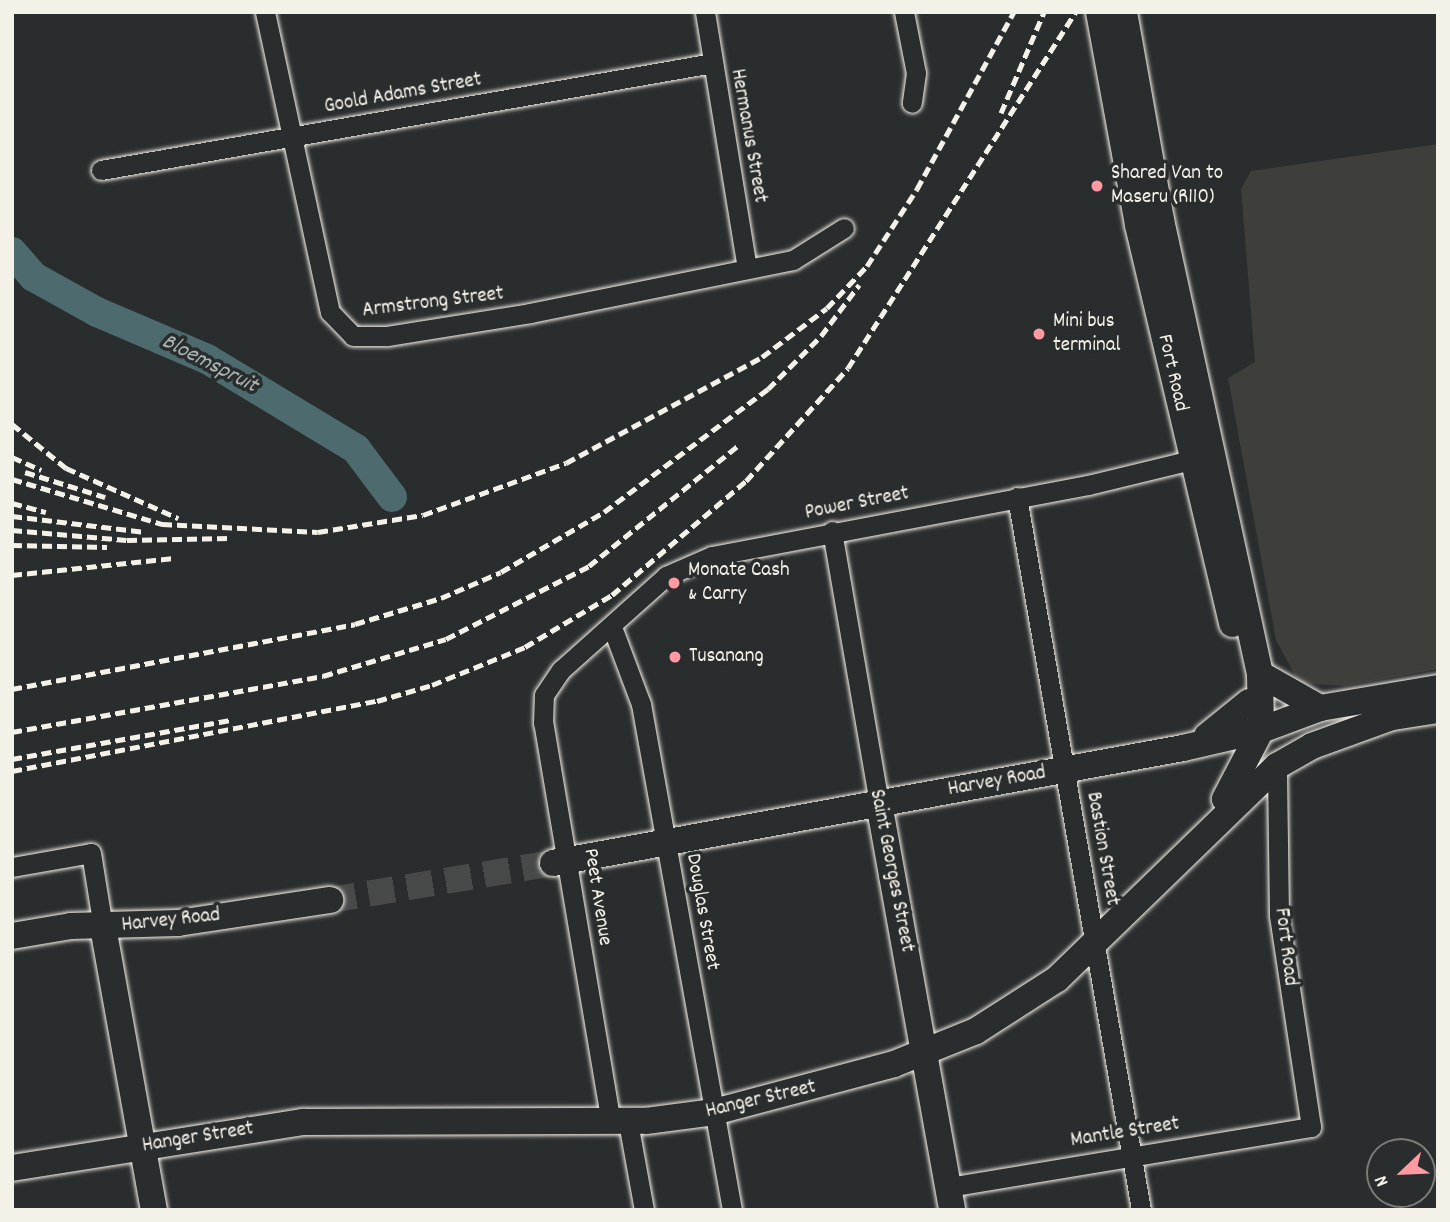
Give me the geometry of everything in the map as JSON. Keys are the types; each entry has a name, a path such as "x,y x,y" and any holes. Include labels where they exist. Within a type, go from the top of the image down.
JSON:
{"main road":[{"name":"Fort Road","path":"1099,12 1138,225 1260,674 1261,730 1244,771 1184,854"},
{"name":"Fort Road","path":"1124,12 1202,457 1249,702 1261,730"},
{"path":"1260,674 1320,708"},
{"name":"Harvey Road","path":"561,861 1183,748 1261,730 1320,708 1438,688"},
{"path":"1183,748 1228,724 1249,702"},
{"path":"1261,730 1321,730 1438,710"},
{"name":"Hanger Street","path":"12,1168 316,1121 620,1122 714,1112 926,1054 1023,1004 1097,947 1184,854 1277,766 1312,746 1392,717"},
{"name":"Saint Georges Street","path":"878,803 926,1054 950,1199"},
{"name":"Harvey Road","path":"12,936 165,924 330,901"},
{"path":"103,927 154,1210"}],"street":[{"name":"Armstrong Street","path":"265,12 330,312 353,336 387,336 530,313 799,257 844,228"},
{"name":"Hermanus Street","path":"705,12 747,268"},
{"path":"904,12 916,73 912,103"},
{"name":"Goold Adams Street","path":"101,170 713,63"},
{"name":"Power Street","path":"552,681 666,576 689,564 832,531 1017,497 1202,457"},
{"name":"Bastion Street","path":"1017,497 1141,1210"},
{"name":"Saint Georges Street","path":"832,531 878,803"},
{"name":"Douglas Street","path":"612,626 639,695 732,1210"},
{"name":"Peet Avenue","path":"552,681 544,695 543,723 561,861 620,1122 644,1210"},
{"name":"Fort Road","path":"1277,766 1279,915 1311,1127"},
{"path":"12,867 90,853 103,927"},
{"name":"Mantle Street","path":"950,1199 1131,1154 1311,1127"}],"shaded area":[{"path":"1438,144 1438,669 1344,686 1299,683 1276,640 1228,378 1255,362 1241,189 1251,171"}],"waterway":[{"name":"Bloemspruit","path":"12,252 34,277 97,312 207,359 356,449 392,497"}],"tunnel":[{"path":"330,900 553,863"}],"railway":[{"path":"12,479 162,524 318,532 423,515 566,463 762,357 827,308 867,266 917,189 1014,12"},
{"path":"1001,113 1044,12"},
{"path":"12,771 377,701 432,685 525,647 612,595 746,481 848,368 1076,12"},
{"path":"12,689 355,624 441,598 501,572 604,512 768,389 821,336 859,285"},
{"path":"12,424 66,468 178,518"},
{"path":"12,732 323,676 446,639 589,566 740,444"},
{"path":"12,457 41,470"},
{"path":"25,472 105,497"},
{"path":"12,503 46,512"},
{"path":"12,516 145,532"},
{"path":"12,530 127,540 230,538"},
{"path":"12,545 107,547"},
{"path":"12,575 174,558"},
{"path":"12,759 231,720"}],"place":[{"name":"Shared Van to Maseru (R110)","path":"1097,186"},
{"name":"Mini bus terminal","path":"1039,334"},
{"name":"Monate Cash & Carry","path":"674,583"},
{"name":"Tusanang","path":"675,657"}]}
